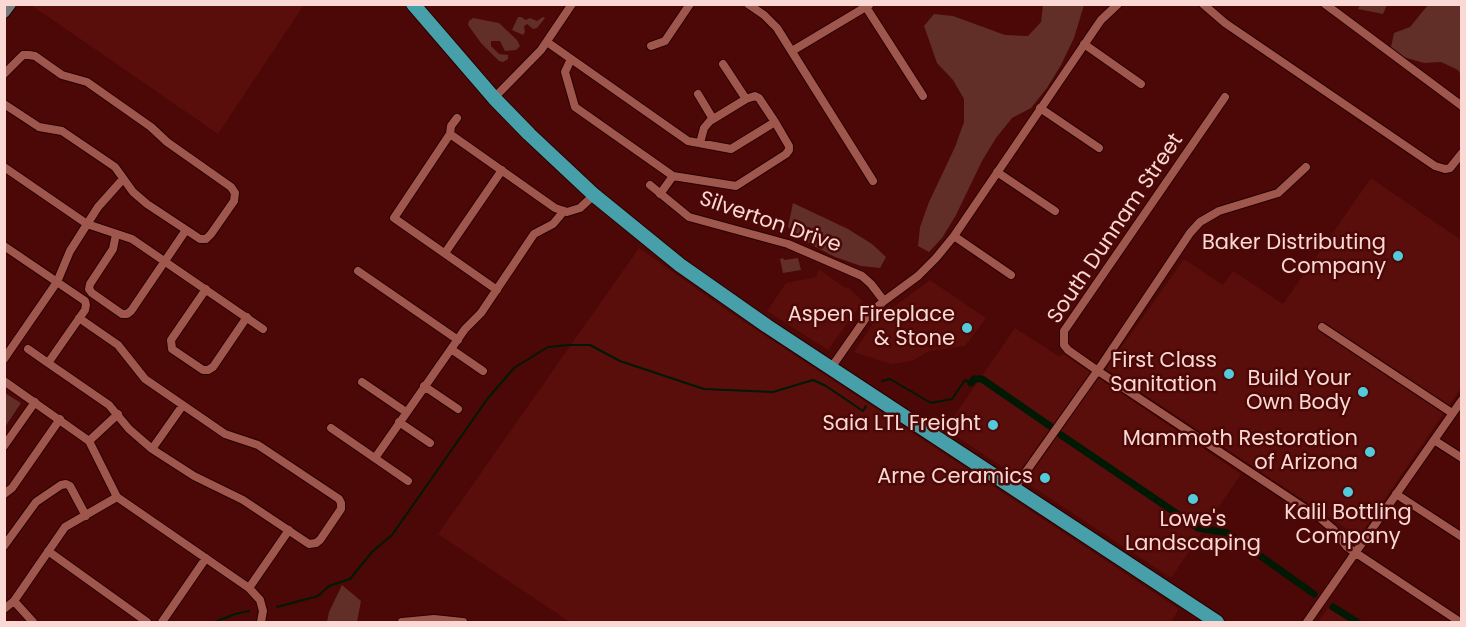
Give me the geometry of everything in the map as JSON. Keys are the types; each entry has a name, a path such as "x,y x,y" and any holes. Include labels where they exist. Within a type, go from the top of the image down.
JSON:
{"main road":[{"path":"413,4 494,98 594,195 707,286 1013,490 1217,622"}],"street":[{"path":"4,12 10,4"},
{"path":"494,98 547,42 572,4"},
{"path":"651,46 665,41 690,4"},
{"path":"748,4 771,21 873,181"},
{"path":"831,369 868,315 925,270 954,236 1084,44 1101,20 1118,4"},
{"path":"1203,4 1225,23 1435,166 1450,168 1461,153"},
{"path":"1325,4 1461,106"},
{"path":"792,51 866,5 923,96"},
{"path":"547,42 688,141 731,149 775,122"},
{"path":"1084,44 1141,84"},
{"path":"4,74 23,55 29,55 35,56 62,75 87,82 231,187 235,193 234,201 211,234 206,239 200,239 147,204 133,192 117,168 62,131 39,127 4,104"},
{"path":"571,59 565,72 575,107 673,176 736,186 789,150 789,146 759,98 752,96 713,119 704,128 700,143"},
{"path":"723,64 746,99"},
{"path":"698,94 713,119"},
{"name":"South Dunnam Street","path":"1225,97 1064,331 1063,341 1068,350 1098,371 1326,523 1355,553 1461,622"},
{"path":"1040,108 1099,148"},
{"path":"457,118 450,134 394,218 497,290"},
{"path":"450,134 555,208 567,212 580,208 594,195"},
{"path":"4,167 87,224 132,239 263,329"},
{"path":"1013,490 1098,371 1181,245 1200,222 1219,210 1278,193 1306,167"},
{"path":"445,254 502,170"},
{"path":"997,172 1055,211"},
{"path":"660,194 673,176"},
{"path":"4,359 57,282 70,250 87,224 123,179"},
{"name":"Silverton Drive","path":"650,185 689,217 788,244 862,276 884,301"},
{"path":"375,458 451,349 478,317 534,234 553,224 564,211"},
{"path":"116,234 113,249 89,289 122,314 127,314 186,230"},
{"path":"954,236 1011,275"},
{"path":"5,246 85,301 85,310 48,363"},
{"path":"358,271 458,340"},
{"path":"206,289 171,340 172,349 203,370 208,370 213,367 247,317"},
{"path":"28,349 109,405 129,429 152,449 194,476 243,500 309,544 316,543 341,509 339,499 258,445 225,434 145,379 118,345 79,318"},
{"path":"1322,327 1452,413"},
{"path":"451,349 483,371"},
{"path":"4,381 89,441 117,496 249,588 260,600 263,611 261,622"},
{"path":"362,382 406,412"},
{"path":"424,386 458,409"},
{"path":"1307,622 1461,400"},
{"path":"4,446 35,402"},
{"path":"152,449 183,405"},
{"path":"89,441 118,414"},
{"path":"4,494 12,488 60,419"},
{"path":"399,422 430,443"},
{"path":"331,428 408,481"},
{"path":"1434,440 1461,458"},
{"path":"6,542 36,502 61,485 70,486 86,516"},
{"path":"1396,494 1461,537"},
{"path":"4,609 14,601 65,527 117,496"},
{"path":"249,588 289,530"},
{"path":"48,551 147,622"},
{"path":"162,622 206,558"},
{"path":"14,601 33,622"},
{"path":"402,622 434,618 464,622"}],"shaded area":[{"path":"1360,4 1387,5 1383,14 1358,9"},
{"path":"31,5 304,5 218,134"},
{"path":"1043,5 1084,5 1074,38 1047,88 1031,108 1012,118 996,138 982,161 956,215 942,238 929,252 918,246 920,227 964,122 964,99 953,80 937,63 924,26 934,14 953,16 1005,35 1028,36 1041,22"},
{"path":"1428,5 1460,5 1462,17 1461,75 1458,70 1441,62 1424,63 1403,57 1391,47 1394,33 1410,27"},
{"path":"518,17 537,21 545,18 537,28 533,29 527,24 524,26 523,35 512,30"},
{"path":"473,18 499,23 517,40 520,46 516,50 505,51 500,41 491,41 491,46 499,54 508,55 508,59 503,62 499,61 481,43 468,25"},
{"path":"1371,178 1461,240 1461,388 1359,537 1106,369 1184,259 1223,285 1233,271 1283,304"},
{"path":"793,203 848,229 872,244 886,257 880,268 861,266 835,257 808,243 788,227"},
{"path":"639,248 728,311 1179,609 1171,622 570,622 438,534"},
{"path":"798,258 801,270 783,273 780,259 784,260"},
{"path":"819,269 844,287 849,288 863,302 828,350 767,311 786,283 816,277"},
{"path":"930,280 986,318 965,346 929,351 912,361 891,364 854,352 875,321"},
{"path":"1015,328 1060,357 1063,354 1241,474 1171,578 945,429"},
{"path":"5,393 21,403 5,427"},
{"path":"342,585 361,601 357,622 327,622 329,612"},
{"path":"1328,608 1350,622 1318,622"}],"waterway":[{"path":"277,607 318,596 329,586 350,579 372,552 392,535 488,398 514,368 548,347 590,345 620,361 704,389 773,392 813,380 863,411 866,406"},
{"path":"882,381 890,379 931,403 952,399 965,380 971,383"},
{"path":"971,383 974,379 982,379 1050,426"},
{"path":"1061,435 1198,528 1228,533 1314,594"},
{"path":"1333,607 1357,622"},
{"path":"215,622 249,611"}],"place":[{"name":"Baker Distributing Company","path":"1398,256"},
{"name":"Aspen Fireplace & Stone","path":"967,328"},
{"name":"First Class Sanitation","path":"1229,374"},
{"name":"Build Your Own Body","path":"1363,392"},
{"name":"Saia LTL Freight","path":"993,425"},
{"name":"Mammoth Restoration of Arizona","path":"1370,452"},
{"name":"Arne Ceramics","path":"1045,478"},
{"name":"Kalil Bottling Company","path":"1348,492"},
{"name":"Lowe's Landscaping","path":"1193,499"}]}
